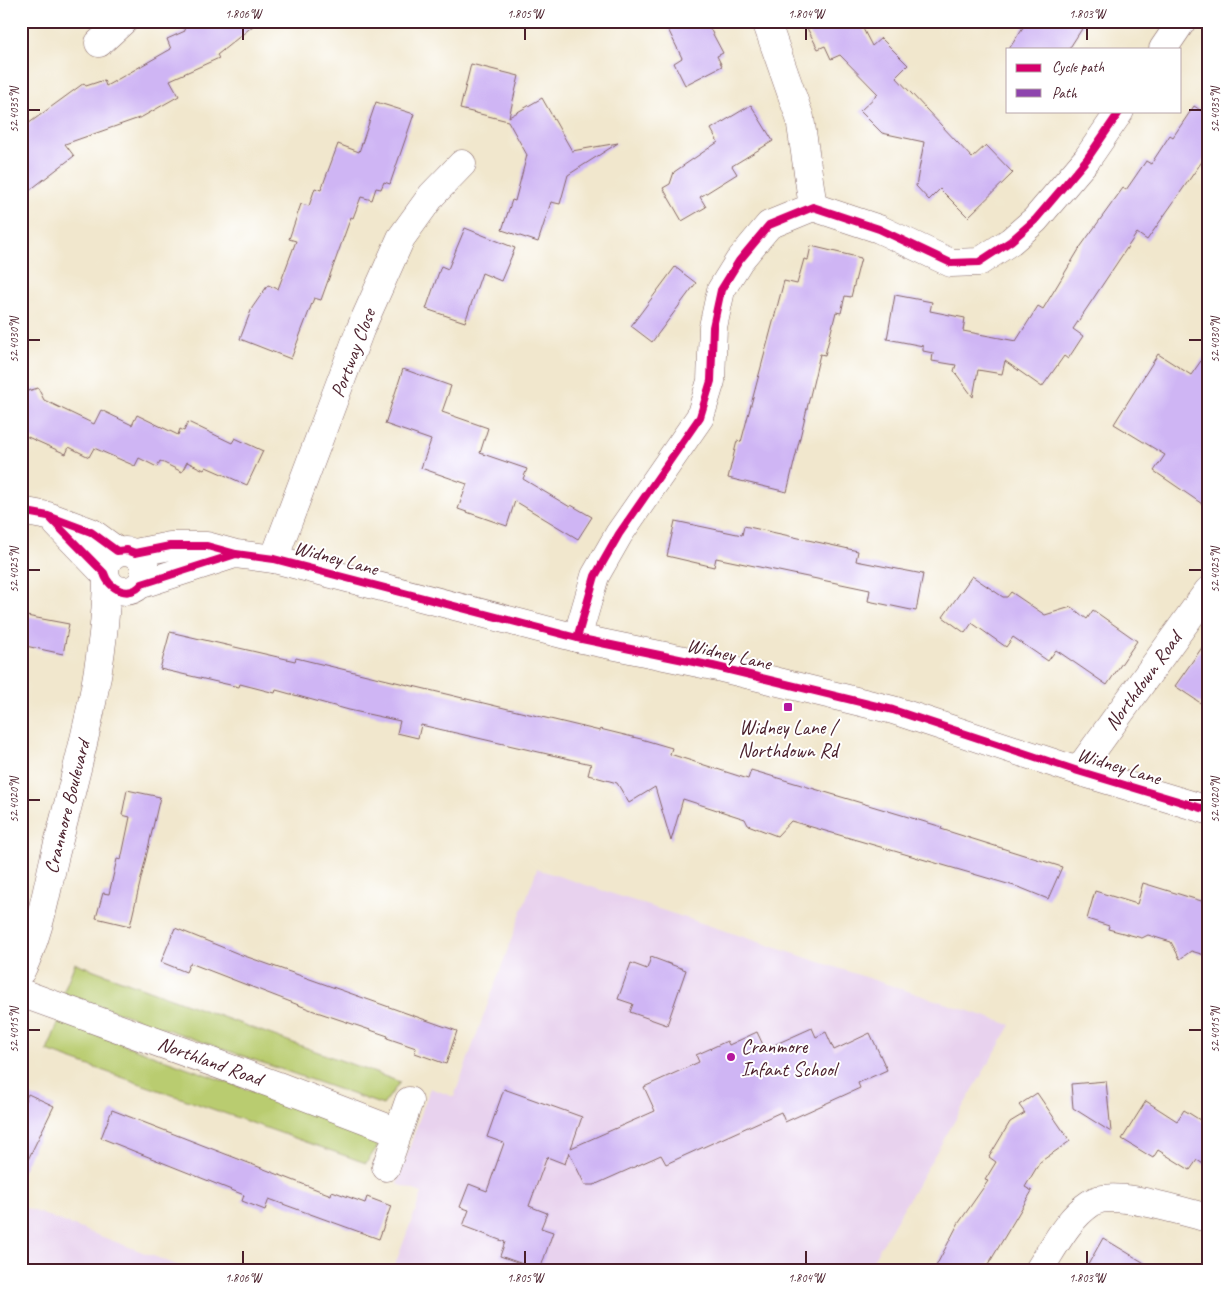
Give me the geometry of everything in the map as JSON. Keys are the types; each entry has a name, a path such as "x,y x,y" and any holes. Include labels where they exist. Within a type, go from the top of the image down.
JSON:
{"street":[{"path":"99,43 122,21"},
{"path":"766,21 800,118 813,207"},
{"path":"1164,48 1182,21"},
{"path":"578,638 595,576 604,559 618,534 700,417 710,381 713,327 721,290 739,261 769,225 813,207 879,230 951,263 979,262 1012,240 1035,220 1087,159 1119,112"},
{"name":"Portway Close","path":"274,559 360,330 401,238 432,196 462,164"},
{"path":"21,510 48,516 92,532 116,565 116,590 127,592 139,586 146,568 142,559 116,565"},
{"name":"Widney Lane","path":"116,565 170,546 207,546 236,554 274,559 578,638 713,666 893,710 1078,771 1208,810"},
{"name":"Widney Lane","path":"139,586 236,554"},
{"name":"Cranmore Boulevard","path":"21,971 38,922 85,741 116,565"},
{"name":"Cranmore Boulevard","path":"103,641 139,586"},
{"name":"Northdown Road","path":"1078,771 1208,591"},
{"name":"Northland Road","path":"21,993 278,1086 398,1132"},
{"path":"386,1167 409,1101"},
{"path":"1039,1270 1072,1221 1092,1202 1105,1198 1122,1198 1208,1218"}],"shaded area":[{"name":"Cranmore Infant School","path":"537,869 1011,1025 867,1270 393,1270 422,1193 397,1184 430,1088 454,1097"},
{"path":"21,1206 190,1270 21,1270"}],"green space":[{"path":"75,963 400,1082 383,1105 63,993"},
{"path":"59,1021 383,1139 366,1163 47,1051"}],"building":[{"path":"181,21 259,21 217,55 219,58 170,80 179,96 142,117 65,144 74,156 21,197 21,129 84,83 86,86 104,80 106,86 171,49 167,39 185,31"},
{"path":"664,21 706,21 723,53 717,56 722,66 685,85 674,63 682,58"},
{"path":"819,21 859,21 872,46 881,38 908,65 896,77 972,158 986,145 1013,173 968,217 940,189 929,200 916,186 924,142 882,133 860,111 878,94 840,55 831,59 825,46 818,49 807,28"},
{"path":"1027,21 1087,21 1070,48 1010,48"},
{"path":"471,64 519,76 509,117 542,98 572,151 618,143 568,175 560,204 551,202 538,242 502,230 512,200 515,201 527,155 508,121 460,109"},
{"path":"376,102 414,114 390,184 384,182 381,189 376,188 372,200 361,197 353,218 351,217 321,300 314,298 291,359 240,339 252,308 268,285 278,289 296,241 289,239 301,204 309,206 315,188 321,190 338,144 359,152"},
{"path":"751,105 773,141 732,166 737,174 700,197 706,207 682,221 663,188 670,184 674,172 718,142 711,129"},
{"path":"1194,106 1208,115 1208,153 1147,240 1137,233 1073,329 1083,336 1068,359 1064,356 1042,387 1005,361 1002,374 978,370 973,397 954,371 956,365 932,361 933,353 923,351 923,346 887,339 895,295 932,302 930,311 965,318 963,331 1016,341 1038,306 1043,309 1081,246 1123,188 1126,190 1146,161 1151,164 1170,135 1173,137"},
{"path":"465,228 515,248 501,281 482,273 465,322 426,309 441,266 448,269"},
{"path":"811,246 861,258 851,297 845,296 841,313 836,312 825,355 820,354 787,492 728,478 737,441 741,442 784,281 797,284 804,259 808,260"},
{"path":"675,267 696,283 652,342 631,326"},
{"path":"1208,351 1208,508 1154,471 1165,455 1114,424 1158,354 1191,375"},
{"path":"403,369 451,386 442,412 488,428 480,453 527,469 523,479 570,507 571,505 592,517 578,539 515,501 507,526 458,509 467,484 421,468 431,440 385,424"},
{"path":"38,388 44,400 94,424 101,410 132,425 137,415 178,435 180,429 184,431 188,422 232,443 235,438 263,451 247,485 206,467 204,470 187,462 182,472 160,461 157,467 139,458 135,466 94,448 89,457 69,447 66,454 21,434 21,393"},
{"path":"675,521 742,535 744,526 858,551 856,561 923,574 916,611 868,601 870,590 716,558 714,567 667,556"},
{"path":"972,576 1003,597 1007,597 1011,592 1045,615 1071,607 1087,619 1093,610 1137,641 1107,685 1056,650 1048,661 1013,637 1006,647 972,623 965,633 943,617"},
{"path":"21,615 69,624 63,654 21,645"},
{"path":"170,632 295,661 296,658 600,731 600,729 641,739 672,748 670,754 748,779 751,770 942,827 941,829 1062,867 1048,899 1021,888 791,821 777,836 748,825 745,819 683,799 671,841 655,787 629,803 617,783 588,775 591,764 421,725 418,738 397,733 400,721 349,710 276,690 275,693 240,684 239,687 160,669"},
{"path":"1208,639 1208,708 1175,686"},
{"path":"127,790 160,797 130,926 96,918 103,893 109,894 117,859 121,860 130,817 122,815"},
{"path":"1143,883 1208,903 1208,956 1191,951 1180,959 1171,942 1148,935 1142,938 1108,929 1109,926 1087,919 1095,891 1137,904"},
{"path":"175,928 239,954 457,1031 446,1064 415,1053 416,1048 387,1038 388,1036 314,1011 190,963 186,972 161,962"},
{"path":"651,957 686,970 667,1025 630,1012 633,1004 618,999 631,963 647,969"},
{"path":"812,1028 816,1037 826,1032 834,1050 870,1033 887,1070 858,1083 860,1088 785,1122 781,1112 666,1164 661,1155 594,1185 585,1185 569,1152 565,1164 547,1157 529,1206 547,1213 541,1228 553,1232 540,1270 500,1256 505,1242 463,1226 469,1210 460,1207 469,1184 487,1191 504,1143 487,1137 504,1089 582,1117 571,1148 655,1111 644,1087 699,1062 696,1055 727,1041 729,1045 757,1032 765,1049"},
{"path":"1106,1081 1111,1132 1073,1108 1071,1084"},
{"path":"1037,1093 1070,1141 1040,1162 1025,1187 1032,1191 985,1270 934,1270 958,1224 988,1181 985,1180 996,1162 989,1157 1010,1122 1025,1113 1019,1105"},
{"path":"28,1094 54,1106 21,1174 21,1109"},
{"path":"1146,1101 1177,1121 1184,1110 1208,1125 1208,1167 1197,1160 1190,1170 1158,1150 1153,1158 1122,1139"},
{"path":"112,1110 331,1195 332,1191 365,1203 367,1197 391,1206 379,1239 269,1199 265,1210 242,1201 244,1195 101,1138"},
{"path":"1103,1238 1156,1270 1085,1270"}],"marked path":[{"path":"21,961 25,963"}],"cycle path":[{"path":"577,638 595,576 619,534 700,417 711,381 713,327 721,290 739,261 769,225 813,207 879,229 951,263 979,262 1011,241 1035,220 1087,159 1119,112"},
{"path":"21,511 48,516 91,532 117,551 127,550 135,553 170,546 207,546 236,554 274,559 577,638 713,666 893,710 1078,771 1208,810"},
{"path":"52,520 104,573 110,584 126,592 137,589 142,584 236,554"}],"place":[{"name":"Widney Lane / Northdown Rd","path":"788,707"},
{"name":"Cranmore Infant School","path":"731,1057"}]}
